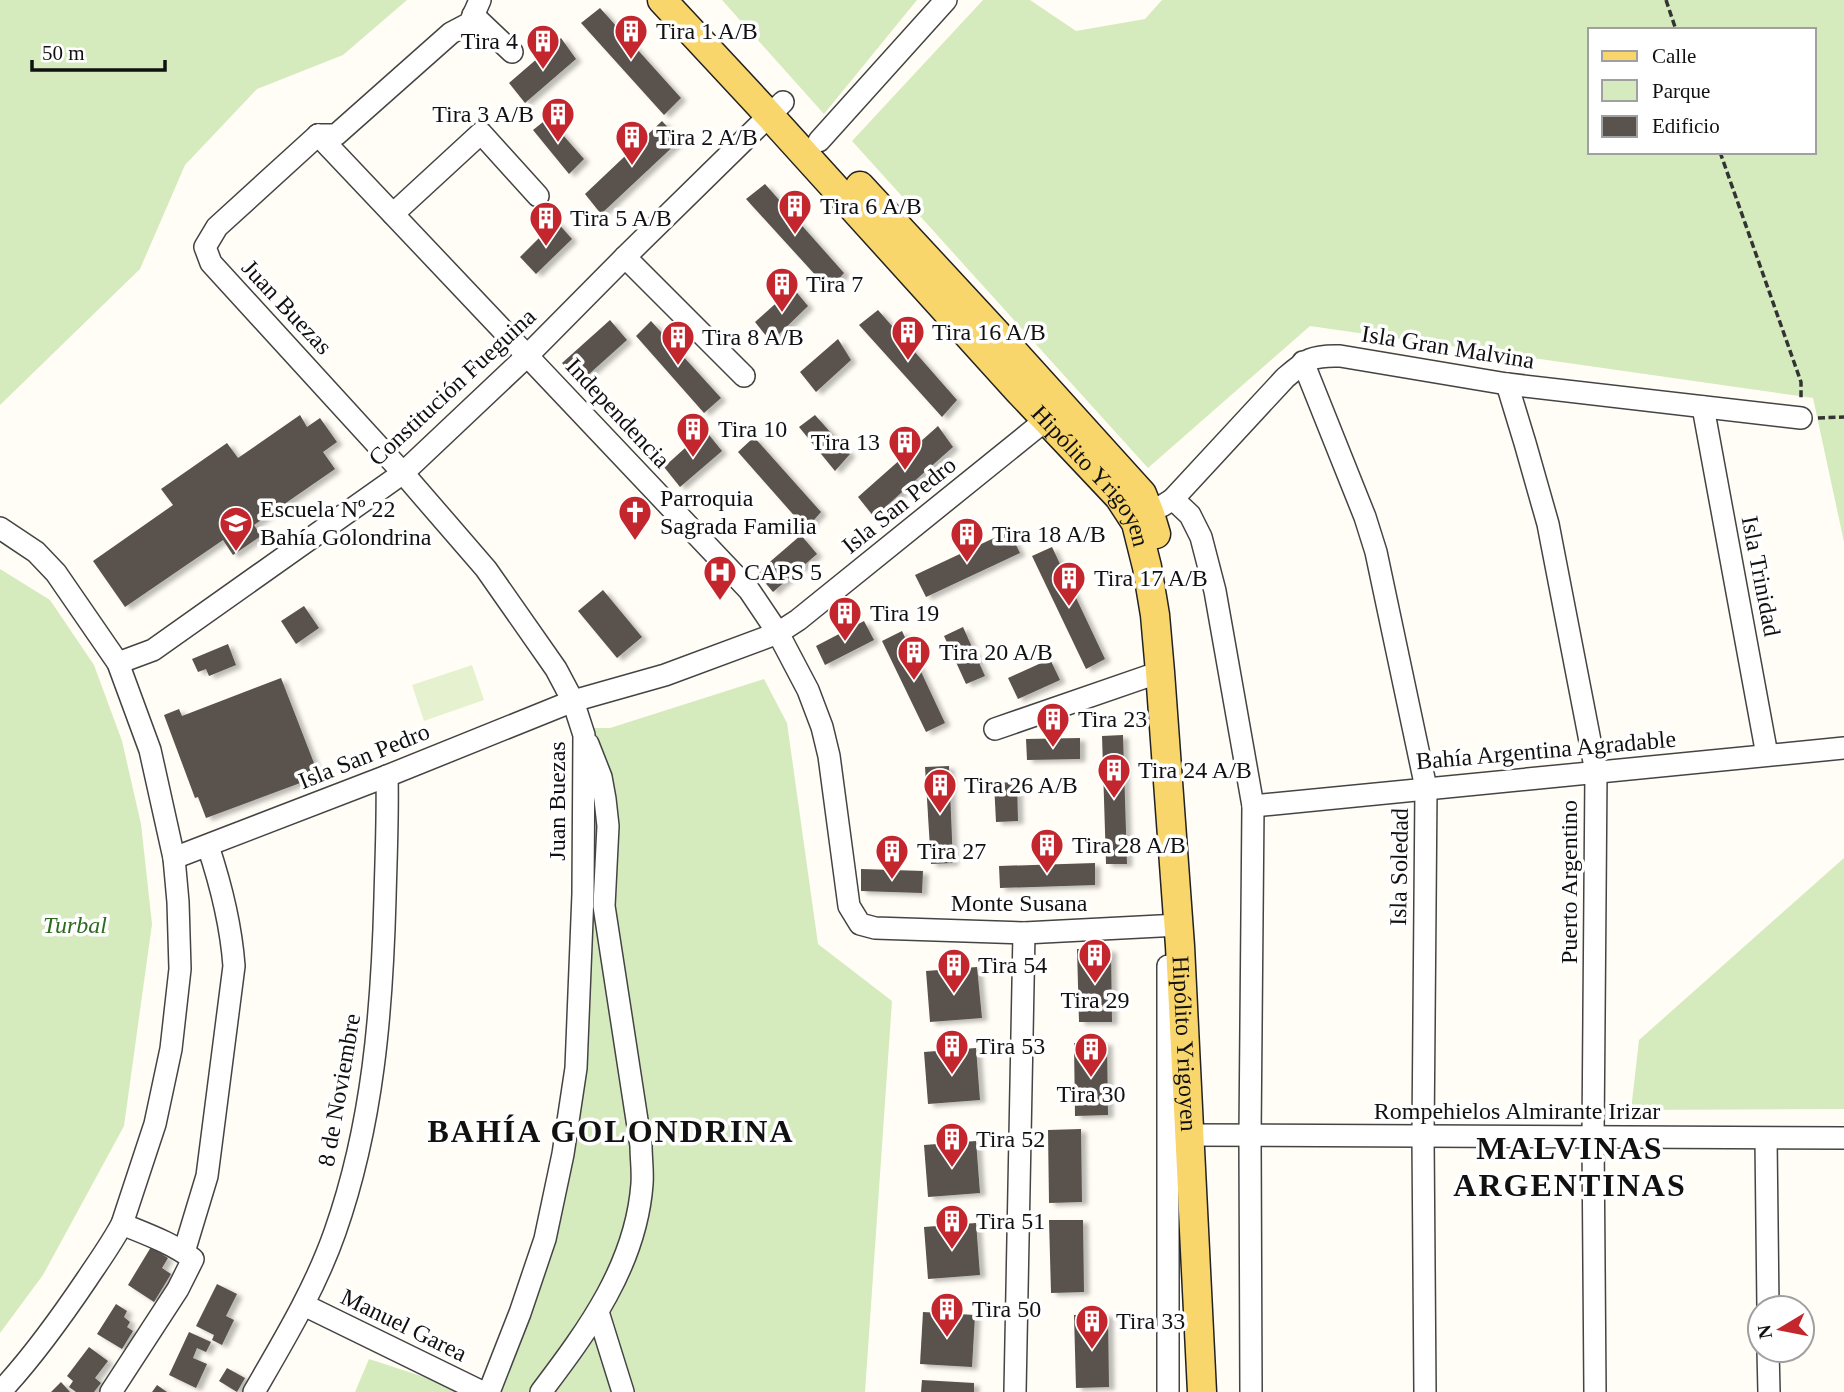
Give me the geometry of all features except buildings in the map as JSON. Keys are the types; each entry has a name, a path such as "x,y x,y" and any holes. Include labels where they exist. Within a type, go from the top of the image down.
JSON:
{"main road":[{"name":"Hipólito Yrigoyen","path":"662,0 776,108 819,141 1142,494 1162,506 1157,539 1168,592 1190,892 1202,1392"},
{"name":"Hipólito Yrigoyen","path":"687,0 776,108 1119,498 1136,523 1147,567 1160,672 1174,925 1197,1135 1214,1392"}],"street":[{"path":"819,141 946,0"},
{"path":"318,135 336,135 474,13 512,52"},
{"name":"Constitución Fueguina","path":"118,663 153,650 403,473 527,356 776,108"},
{"path":"393,214 481,133 538,196"},
{"name":"Independencia","path":"318,135 749,590 778,633 808,690 822,727 830,756 849,906 860,924"},
{"name":"Juan Buezas","path":"318,135 217,227 205,247 211,263 403,473 486,569 556,669 573,701 584,735 583,894 576,1068 563,1154 545,1239 489,1392"},
{"path":"625,257 744,376"},
{"name":"Isla Gran Malvina","path":"1303,362 1324,356 1340,356 1507,384 1801,418"},
{"path":"1251,1392 1253,806 1215,591 1201,537 1190,515 1162,506 1303,362"},
{"name":"Isla Soledad","path":"1303,362 1365,517 1376,552 1426,788 1423,1137 1425,1392"},
{"name":"Puerto Argentino","path":"1507,384 1548,524 1596,772 1593,1138 1595,1392"},
{"name":"Isla Trinidad","path":"1703,407 1768,755"},
{"name":"Isla San Pedro","path":"174,858 573,701 665,675 778,633 798,620 1047,419"},
{"path":"0,528 36,552 56,573 118,663 150,750 174,858 180,969 171,1049 155,1124 122,1224 67,1310 28,1362 0,1392"},
{"path":"995,729 1160,672"},
{"path":"541,1392 598,1312 622,1266 636,1222 642,1184 641,1146 604,905 608,826 605,799 601,776 584,735"},
{"name":"Bahía Argentina Agradable","path":"1253,806 1844,748"},
{"name":"8 de Noviembre","path":"254,1392 304,1305 338,1220 359,1151 375,1064 383,971 387,776"},
{"path":"184,1252 208,1176 234,966 232,935 217,871 208,846"},
{"name":"Monte Susana","path":"860,924 875,928 1024,933 1174,925"},
{"path":"1168,1392 1174,925"},
{"path":"1015,1392 1024,933"},
{"name":"Rompehielos Almirante Irizar","path":"1197,1135 1844,1138"},
{"path":"1766,1139 1768,1294"},
{"path":"111,1392 178,1289 193,1259 184,1252 122,1224"},
{"name":"Manuel Garea","path":"304,1305 482,1392"},
{"path":"598,1312 623,1392"},
{"path":"1768,1364 1769,1392"}],"path":[{"path":"1666,0 1675,28"},
{"path":"1721,154 1801,382 1801,418 1844,417"}],"green space":[{"path":"0,0 407,0 343,55 257,89 185,165 140,269 0,405"},
{"path":"722,0 917,0 824,114"},
{"path":"983,0 1030,0 1076,31 1145,19 1162,0 1844,0 1844,542 1813,398 1310,326 1148,468 852,141"},
{"name":"Turbal","path":"0,569 50,600 94,665 122,741 141,824 152,924 124,1126 43,1275 0,1333"},
{"path":"472,665 484,700 424,721 412,685"},
{"path":"764,679 787,723 818,944 892,1001 865,1392 491,1392 547,1240 579,1069 578,728 610,728"},
{"path":"1844,858 1844,1109 1631,1110 1639,1040"},
{"path":"369,1359 470,1392 355,1392"}],"place":[{"name":"Tira 1 A/B","path":"631,61"},
{"name":"Tira 4","path":"543,71"},
{"name":"Tira 3 A/B","path":"558,144"},
{"name":"Tira 2 A/B","path":"632,167"},
{"name":"Tira 6 A/B","path":"795,236"},
{"name":"Tira 5 A/B","path":"546,248"},
{"name":"Tira 7","path":"782,314"},
{"name":"Tira 16 A/B","path":"908,362"},
{"name":"Tira 8 A/B","path":"678,367"},
{"name":"Tira 10","path":"693,459"},
{"name":"Tira 13","path":"905,472"},
{"name":"Parroquia Sagrada Familia","path":"635,542"},
{"name":"Escuela Nº 22 Bahía Golondrina","path":"236,553"},
{"name":"Tira 18 A/B","path":"967,564"},
{"name":"CAPS 5","path":"720,602"},
{"name":"Tira 17 A/B","path":"1069,608"},
{"name":"Tira 19","path":"845,643"},
{"name":"Tira 20 A/B","path":"914,682"},
{"name":"Tira 23","path":"1053,749"},
{"name":"Tira 24 A/B","path":"1114,800"},
{"name":"Tira 26 A/B","path":"940,815"},
{"name":"Tira 28 A/B","path":"1047,875"},
{"name":"Tira 27","path":"892,881"},
{"name":"Tira 29","path":"1095,985"},
{"name":"Tira 54","path":"954,995"},
{"name":"Tira 53","path":"952,1076"},
{"name":"Tira 30","path":"1091,1079"},
{"name":"Tira 52","path":"952,1169"},
{"name":"Tira 51","path":"952,1251"},
{"name":"Tira 50","path":"947,1339"},
{"name":"Tira 33","path":"1092,1351"}],"district":[{"name":"BAHÍA GOLONDRINA","path":"611,1131"},
{"name":"MALVINAS ARGENTINAS","path":"1570,1166"}]}
